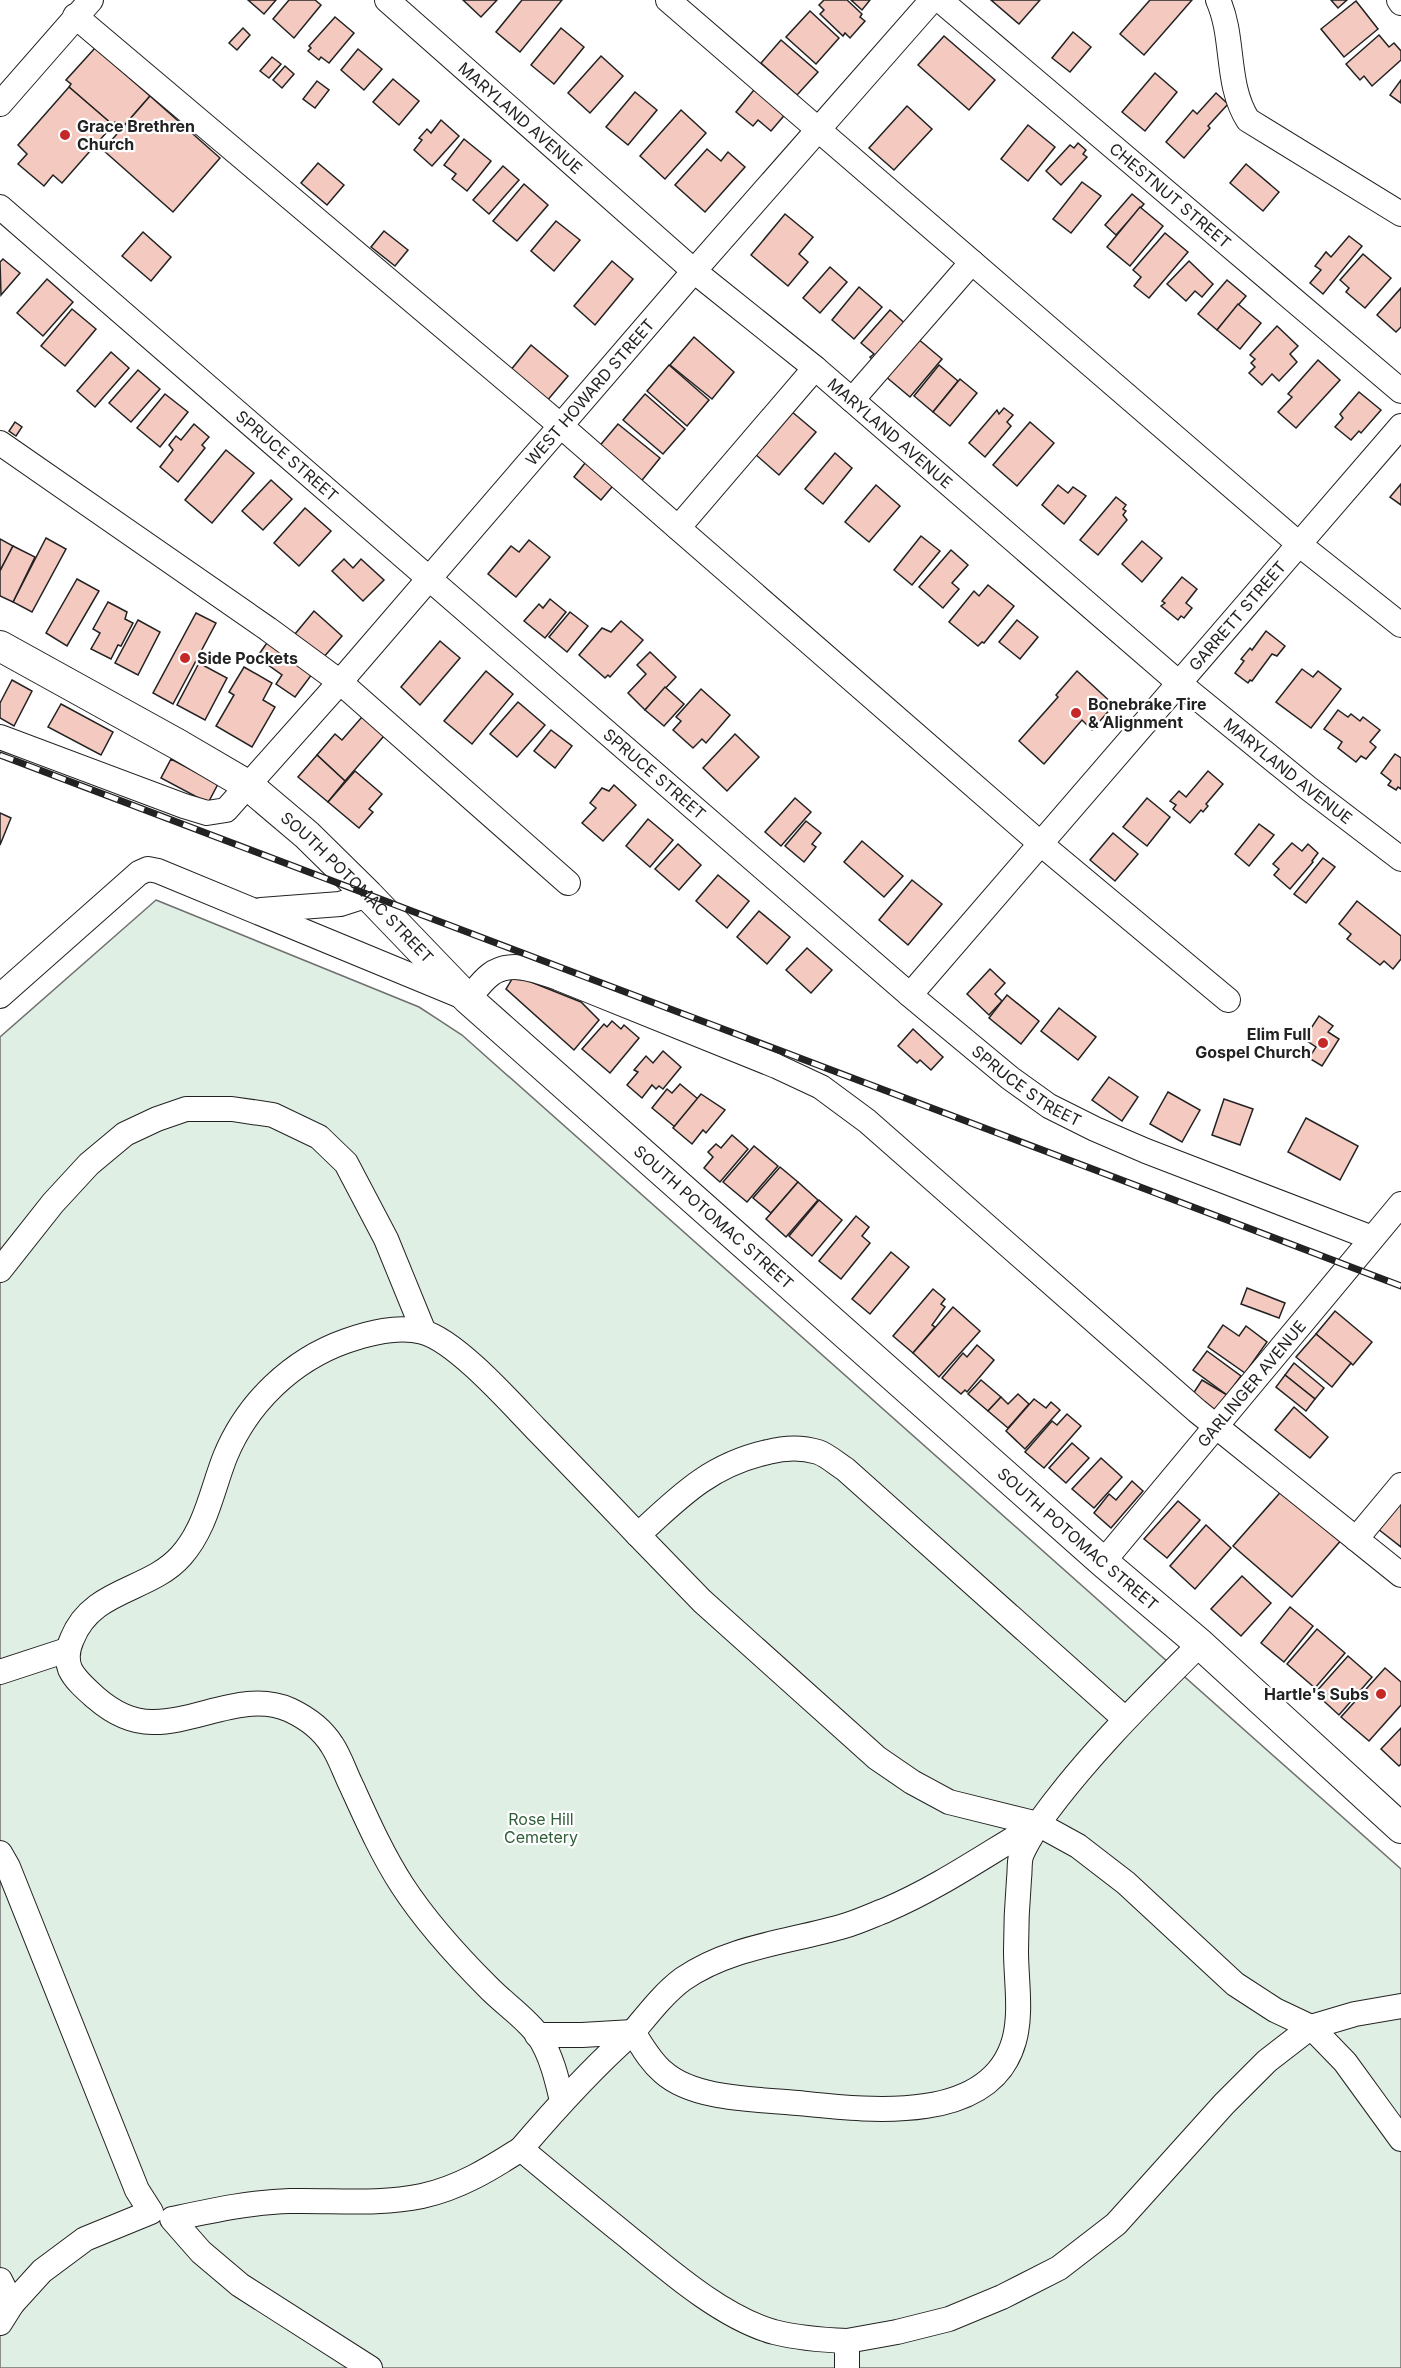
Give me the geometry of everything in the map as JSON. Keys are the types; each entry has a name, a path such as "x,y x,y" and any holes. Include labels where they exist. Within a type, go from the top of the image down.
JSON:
{"main road":[{"name":"SOUTH POTOMAC STREET","path":"0,646 249,786 307,835 468,999 1103,1562 1200,1644 1401,1828"}],"street":[{"name":"MARYLAND AVENUE","path":"387,0 694,271 815,368 1179,683 1401,860"},
{"path":"668,0 1300,545 1401,625"},
{"name":"WEST HOWARD STREET","path":"0,737 183,807 207,813 226,810 429,580 817,129 932,0"},
{"name":"CHESTNUT STREET","path":"940,0 1401,391"},
{"path":"1218,0 1227,29 1237,95 1241,109 1248,120 1401,214"},
{"path":"0,104 81,6 1041,844 1228,1000"},
{"name":"SPRUCE STREET","path":"0,207 910,995 1010,1078 1049,1106 1095,1130 1146,1151 1386,1231"},
{"path":"852,400 972,262"},
{"path":"678,528 815,368"},
{"name":"GARRETT STREET","path":"910,995 1401,426"},
{"path":"0,443 268,629 340,682 568,883"},
{"path":"0,996 139,873 148,869 257,910 468,999 491,973 508,968 525,967 776,1065 821,1088 867,1121 1035,1271 1215,1426 1401,1575"},
{"path":"257,910 340,904 368,895"},
{"path":"0,1270 52,1203 89,1164 124,1134 186,1109 242,1110 273,1115 319,1137 346,1163 386,1239 424,1332"},
{"name":"GARLINGER AVENUE","path":"1103,1562 1215,1426 1386,1231 1401,1204"},
{"path":"562,2101 554,2070 537,2034 488,1988 429,1924 400,1882 368,1822 332,1745 313,1723 287,1708 261,1704 232,1706 152,1722 129,1718 107,1707 85,1689 70,1669 67,1650 77,1626 95,1605 179,1559 195,1538 226,1455 245,1419 269,1390 297,1365 330,1347 375,1333 397,1330 424,1332 457,1352 493,1384 702,1601 877,1758 912,1782 949,1802 1038,1824 1078,1846 1126,1883 1235,1984 1275,2010 1311,2027 1345,2062 1401,2139"},
{"path":"638,1535 688,1489 714,1471 748,1456 784,1448 818,1452 845,1469 1125,1719"},
{"path":"1356,1539 1401,1485"},
{"path":"633,2032 663,2073 683,2085 714,2095 819,2106 893,2109 933,2106 964,2097 989,2081 1006,2061 1014,2041 1017,2018 1016,1920 1021,1857 1038,1824 1058,1796 1125,1719 1200,1644"},
{"path":"0,1671 67,1650"},
{"path":"6,2313 42,2271 85,2239 162,2216 287,2201 379,2201 422,2196 457,2186 521,2149 562,2101 633,2032 657,2004 682,1980 707,1964 742,1951 844,1926 888,1909 941,1883 1038,1824"},
{"path":"0,1853 8,1867 137,2190 201,2252 240,2285 370,2368"},
{"path":"521,2149 663,2266 703,2295 745,2320 772,2331 809,2339 847,2341 949,2319 1002,2297 1059,2268 1116,2224 1224,2104 1267,2061 1311,2027 1355,2014 1401,2006"},
{"path":"537,2034 582,2036 633,2032"},
{"path":"0,2280 6,2313"},
{"path":"847,2341 847,2368"}],"green space":[{"name":"Rose Hill Cemetery","path":"156,900 419,1007 462,1035 1401,1869 1401,2368 0,2368 0,1037"}],"building":[{"path":"248,0 276,0 264,14"},
{"path":"289,0 315,0 321,5 294,38 273,19"},
{"path":"463,0 497,0 481,17"},
{"path":"522,0 562,0 520,52 496,32"},
{"path":"824,0 847,0 862,14 860,17 865,21 850,38 845,33 843,36 820,14 824,10 819,5"},
{"path":"851,0 870,0 862,10"},
{"path":"991,0 1040,0 1019,24"},
{"path":"1150,0 1192,0 1144,55 1120,34"},
{"path":"1331,0 1347,0 1338,8"},
{"path":"1356,1 1378,29 1344,57 1321,29"},
{"path":"810,11 839,38 816,64 786,37"},
{"path":"335,17 354,33 329,63 321,57 319,60 308,51 311,48 309,46"},
{"path":"243,28 250,35 237,50 229,43"},
{"path":"561,28 584,47 554,84 531,65"},
{"path":"1073,32 1091,47 1070,72 1052,58"},
{"path":"1379,35 1389,47 1394,43 1401,51 1401,60 1372,86 1364,76 1360,80 1346,64"},
{"path":"944,36 995,80 969,110 918,65"},
{"path":"781,40 818,72 797,95 761,63"},
{"path":"95,48 150,96 122,128 115,122 113,125 69,87 71,84 66,80"},
{"path":"358,49 382,69 364,90 341,70"},
{"path":"601,56 623,76 590,113 568,93"},
{"path":"272,57 281,64 269,78 260,71"},
{"path":"285,66 294,74 282,88 273,80"},
{"path":"1155,73 1177,92 1145,131 1122,112"},
{"path":"393,79 419,101 399,125 373,102"},
{"path":"1401,80 1401,103 1390,95"},
{"path":"317,81 329,90 315,108 303,99"},
{"path":"758,85 788,111 771,131 758,120 753,126 736,112"},
{"name":"Grace Brethren Church","path":"69,87 113,125 62,183 53,175 44,186 18,164 27,154 18,145"},
{"path":"635,92 657,110 628,145 606,127"},
{"path":"1216,93 1228,104 1184,158 1166,142 1193,110 1197,114"},
{"path":"150,96 220,158 173,212 103,150"},
{"path":"907,106 932,129 894,170 869,148"},
{"path":"681,110 706,133 665,179 640,156"},
{"path":"441,120 459,136 432,166 414,150 422,140 419,138 427,129 431,133"},
{"path":"1028,125 1055,147 1028,181 1001,159"},
{"path":"464,139 491,161 467,191 452,179 456,174 444,165"},
{"path":"1078,143 1086,150 1083,154 1087,157 1061,185 1046,171 1070,145 1074,148"},
{"path":"707,149 721,161 728,152 745,167 705,212 675,185"},
{"path":"318,163 344,185 327,205 301,183"},
{"path":"1246,164 1279,192 1263,211 1230,183"},
{"path":"503,166 519,180 489,214 473,200"},
{"path":"1082,182 1101,196 1071,233 1053,219"},
{"path":"524,184 548,205 517,241 493,221"},
{"path":"1132,194 1144,204 1116,235 1105,225"},
{"path":"1140,207 1163,226 1130,266 1107,247"},
{"path":"785,214 813,237 799,254 808,262 788,286 751,255"},
{"path":"556,221 580,240 554,271 531,251"},
{"path":"384,231 408,250 395,266 371,247"},
{"path":"143,232 171,257 151,281 122,256"},
{"path":"1165,233 1188,252 1149,298 1134,286 1141,277 1133,270"},
{"path":"1349,236 1362,246 1323,294 1310,283 1321,270 1315,266 1326,252 1331,257"},
{"path":"1363,254 1391,278 1365,308 1346,292 1349,288 1340,280"},
{"path":"3,259 20,273 1,295 0,262"},
{"path":"612,261 633,279 595,325 574,306"},
{"path":"1189,261 1213,284 1202,297 1195,291 1186,301 1167,284"},
{"path":"830,267 847,282 820,313 803,298"},
{"path":"47,279 73,302 43,336 17,313"},
{"path":"1227,280 1246,296 1217,330 1198,314"},
{"path":"859,287 882,307 854,339 832,320"},
{"path":"1401,288 1401,327 1396,332 1377,315"},
{"path":"1238,304 1261,323 1240,349 1217,330"},
{"path":"72,309 96,329 65,366 41,346"},
{"path":"890,310 909,327 877,364 870,357 874,354 861,343"},
{"path":"1277,326 1298,346 1290,354 1297,362 1279,381 1272,374 1262,385 1249,373 1255,367 1251,363 1255,359 1250,355"},
{"path":"694,337 734,372 712,399 670,365"},
{"path":"917,338 942,359 910,397 885,376"},
{"path":"531,345 568,376 546,402 510,371"},
{"path":"111,352 129,368 95,407 77,391"},
{"path":"1318,360 1340,380 1296,428 1278,412 1292,397 1288,394"},
{"path":"669,365 709,400 687,426 647,391"},
{"path":"939,365 958,381 933,412 914,396"},
{"path":"138,370 160,389 131,422 109,403"},
{"path":"960,379 977,393 950,426 933,412"},
{"path":"1359,392 1381,410 1361,433 1359,431 1351,440 1335,427 1343,418 1340,414"},
{"path":"165,394 188,412 160,447 137,428"},
{"path":"645,394 685,429 663,454 623,420"},
{"path":"1004,408 1013,415 1007,422 1011,426 985,457 969,443 997,410 999,414"},
{"path":"791,411 816,432 779,475 755,454"},
{"path":"15,422 22,427 16,436 9,431"},
{"path":"1030,422 1054,443 1017,486 993,465"},
{"path":"194,424 209,437 202,445 205,448 178,482 160,467 173,450 169,445 176,436 181,440"},
{"path":"618,424 660,458 639,484 597,449"},
{"path":"226,450 254,473 212,523 185,500"},
{"path":"835,453 852,468 823,504 805,489"},
{"path":"589,458 617,481 601,500 574,477"},
{"path":"271,480 292,499 263,530 242,511"},
{"path":"1401,484 1401,505 1390,497"},
{"path":"876,485 900,506 869,542 845,522"},
{"path":"1058,485 1068,493 1073,487 1086,496 1064,524 1042,505"},
{"path":"1116,497 1126,505 1123,515 1127,520 1098,555 1080,540"},
{"path":"305,508 331,531 299,566 274,543"},
{"path":"921,536 940,551 912,585 894,570"},
{"path":"46,538 66,549 32,612 13,602"},
{"path":"0,539 13,546 0,571"},
{"path":"529,540 550,557 516,597 488,574 511,546 519,552"},
{"path":"1142,541 1162,558 1142,582 1122,564"},
{"path":"13,546 35,557 13,602 0,596 0,571"},
{"path":"951,550 968,565 952,583 959,589 943,608 919,587"},
{"path":"344,559 353,568 361,559 384,580 363,601 332,571"},
{"path":"1182,577 1197,589 1186,603 1192,608 1184,618 1181,616 1178,620 1161,606 1165,603 1162,601"},
{"path":"77,579 99,591 67,646 46,633"},
{"path":"988,585 1014,606 984,643 978,646 949,622 974,591 979,596"},
{"path":"550,599 566,612 545,638 524,621 539,604 543,608"},
{"path":"108,602 127,612 125,619 133,623 111,659 91,649 100,633 93,629"},
{"path":"314,611 342,636 323,658 295,634"},
{"path":"570,612 588,626 567,652 549,637"},
{"name":"Side Pockets","path":"196,613 216,623 173,704 153,693"},
{"path":"138,620 160,632 138,675 115,663"},
{"path":"1017,620 1038,637 1020,659 999,642"},
{"path":"621,621 643,640 610,677 608,675 605,678 579,655 602,628 611,632"},
{"path":"1266,631 1285,646 1277,656 1272,654 1252,681 1248,683 1235,673 1244,661 1241,659 1250,648 1252,650"},
{"path":"269,640 318,666 295,697 276,684 282,675 257,657"},
{"path":"440,641 460,658 420,705 401,687"},
{"path":"650,652 676,677 645,710 628,693 646,674 637,665"},
{"path":"199,663 227,678 205,720 177,705"},
{"path":"244,667 272,683 263,700 275,707 252,747 216,726 234,695 229,692"},
{"path":"1302,669 1313,677 1318,671 1341,689 1311,728 1276,702"},
{"path":"486,671 513,694 472,744 444,721"},
{"name":"Bonebrake Tire & Alignment","path":"1077,671 1114,705 1092,730 1082,720 1044,764 1019,741 1058,697 1056,695"},
{"path":"12,680 32,691 14,726 0,718 0,703"},
{"path":"665,687 684,704 664,726 645,710"},
{"path":"701,689 730,715 706,743 702,739 693,748 673,730 681,721 676,717"},
{"path":"518,702 545,725 517,757 490,734"},
{"path":"61,704 113,732 101,755 48,727"},
{"path":"368,710 390,729 345,781 317,755 335,734 342,740"},
{"path":"1338,710 1348,717 1351,714 1360,721 1363,717 1380,730 1370,742 1376,747 1366,759 1361,756 1356,762 1338,748 1342,742 1324,729"},
{"path":"551,730 572,746 555,768 534,751"},
{"path":"735,734 759,757 727,791 703,768"},
{"path":"1395,754 1401,758 1401,789 1398,787 1396,790 1388,785 1391,781 1381,773"},
{"path":"317,755 345,781 328,802 298,777"},
{"path":"171,759 218,784 208,803 161,778"},
{"path":"355,771 382,794 369,809 373,812 359,828 328,802"},
{"path":"1208,771 1223,784 1206,804 1208,806 1203,812 1201,810 1190,823 1173,809 1176,805 1170,801 1179,791 1186,797"},
{"path":"614,785 636,805 603,841 582,823 596,808 590,803 602,788 609,791"},
{"path":"795,798 811,812 781,846 765,832"},
{"path":"1147,798 1170,817 1147,846 1123,827"},
{"path":"0,813 11,818 0,845"},
{"path":"648,819 673,840 650,867 626,846"},
{"path":"806,821 821,833 812,844 816,847 804,862 785,846"},
{"path":"1259,824 1274,835 1249,866 1235,854"},
{"path":"1113,833 1138,854 1115,881 1090,860"},
{"path":"862,841 903,876 884,897 844,862"},
{"path":"1292,843 1302,851 1308,844 1318,853 1290,889 1274,875 1279,869 1273,864"},
{"path":"678,844 701,865 679,890 655,869"},
{"path":"1323,858 1335,867 1306,903 1294,894"},
{"path":"718,875 749,901 727,928 696,901"},
{"path":"912,880 942,904 908,945 879,920"},
{"path":"1357,901 1401,936 1401,959 1393,969 1384,961 1380,965 1347,939 1351,934 1339,924"},
{"path":"759,911 790,937 767,964 737,937"},
{"path":"807,948 832,970 811,993 786,970"},
{"path":"990,969 1005,983 995,994 1002,1001 989,1015 967,994"},
{"path":"512,979 526,980 581,1002 599,1020 574,1050 506,989"},
{"path":"1007,995 1039,1021 1021,1044 989,1018"},
{"path":"1059,1008 1096,1037 1078,1060 1041,1031"},
{"name":"Elim Full Gospel Church","path":"1319,1016 1333,1026 1328,1032 1339,1039 1322,1066 1309,1058 1316,1047 1304,1039"},
{"path":"612,1021 621,1029 624,1025 639,1038 610,1073 582,1049 604,1024 607,1027"},
{"path":"913,1029 943,1057 931,1070 920,1060 917,1063 898,1046"},
{"path":"663,1051 681,1067 663,1089 659,1086 656,1089 652,1085 642,1098 627,1085 638,1072 634,1070 646,1056 653,1063"},
{"path":"1109,1077 1138,1097 1122,1121 1092,1100"},
{"path":"680,1084 698,1099 675,1127 652,1108 667,1089 672,1093"},
{"path":"1168,1092 1200,1110 1182,1142 1150,1124"},
{"path":"701,1094 725,1110 706,1133 703,1130 692,1144 673,1128"},
{"path":"1224,1099 1253,1109 1240,1145 1212,1135"},
{"path":"1306,1118 1358,1146 1340,1180 1288,1152"},
{"path":"732,1135 748,1149 720,1182 704,1168 713,1157 708,1152 716,1144 721,1148"},
{"path":"754,1146 778,1166 747,1202 723,1182"},
{"path":"780,1167 798,1182 771,1213 753,1198"},
{"path":"798,1182 818,1200 786,1237 766,1219"},
{"path":"819,1200 842,1220 812,1256 789,1236"},
{"path":"856,1216 869,1227 862,1236 870,1243 841,1279 819,1261"},
{"path":"891,1252 909,1267 870,1314 852,1299"},
{"path":"1247,1288 1285,1303 1279,1318 1241,1304"},
{"path":"933,1289 945,1299 941,1304 945,1307 932,1325 935,1327 913,1353 893,1336"},
{"path":"953,1307 980,1331 939,1377 913,1353"},
{"path":"1335,1311 1372,1342 1353,1365 1316,1334"},
{"path":"1223,1325 1239,1336 1246,1326 1267,1342 1245,1373 1208,1347"},
{"path":"1316,1334 1351,1363 1332,1387 1296,1357"},
{"path":"977,1345 994,1360 967,1392 965,1390 961,1394 942,1378 963,1353 967,1357"},
{"path":"1207,1351 1241,1376 1227,1395 1193,1370"},
{"path":"1294,1363 1324,1388 1315,1399 1285,1375"},
{"path":"1285,1375 1315,1399 1306,1411 1276,1387"},
{"path":"981,1380 1001,1397 988,1411 968,1394"},
{"path":"1202,1380 1227,1395 1211,1420 1191,1397"},
{"path":"1018,1394 1029,1404 1008,1428 988,1411 1001,1397 1008,1404"},
{"path":"1034,1399 1046,1408 1051,1402 1060,1410 1025,1449 1006,1431"},
{"path":"1294,1407 1328,1437 1310,1458 1275,1430"},
{"path":"1067,1414 1081,1426 1044,1468 1025,1452 1052,1421 1057,1425"},
{"path":"1072,1443 1089,1458 1066,1483 1049,1468"},
{"path":"1101,1458 1122,1477 1094,1508 1072,1489"},
{"path":"1132,1481 1143,1491 1111,1528 1094,1513 1109,1494 1116,1500"},
{"path":"1285,1487 1343,1538 1292,1597 1233,1546"},
{"path":"1178,1501 1200,1520 1167,1558 1144,1539"},
{"path":"1401,1502 1401,1547 1378,1529"},
{"path":"1206,1525 1231,1548 1195,1589 1170,1566"},
{"path":"1242,1576 1271,1603 1241,1636 1211,1609"},
{"path":"1290,1607 1313,1626 1284,1662 1261,1643"},
{"path":"1317,1629 1345,1653 1315,1688 1287,1664"},
{"path":"1348,1656 1372,1677 1339,1715 1315,1693"},
{"name":"Hartle's Subs","path":"1385,1668 1401,1682 1401,1705 1369,1741 1341,1717"},
{"path":"1401,1728 1401,1764 1399,1766 1381,1749"}],"railway":[{"path":"0,755 1401,1286"}],"place":[{"name":"Grace Brethren Church","path":"65,135"},
{"name":"Side Pockets","path":"185,658"},
{"name":"Bonebrake Tire & Alignment","path":"1076,713"},
{"name":"Elim Full Gospel Church","path":"1323,1043"},
{"name":"Hartle's Subs","path":"1381,1694"}]}
